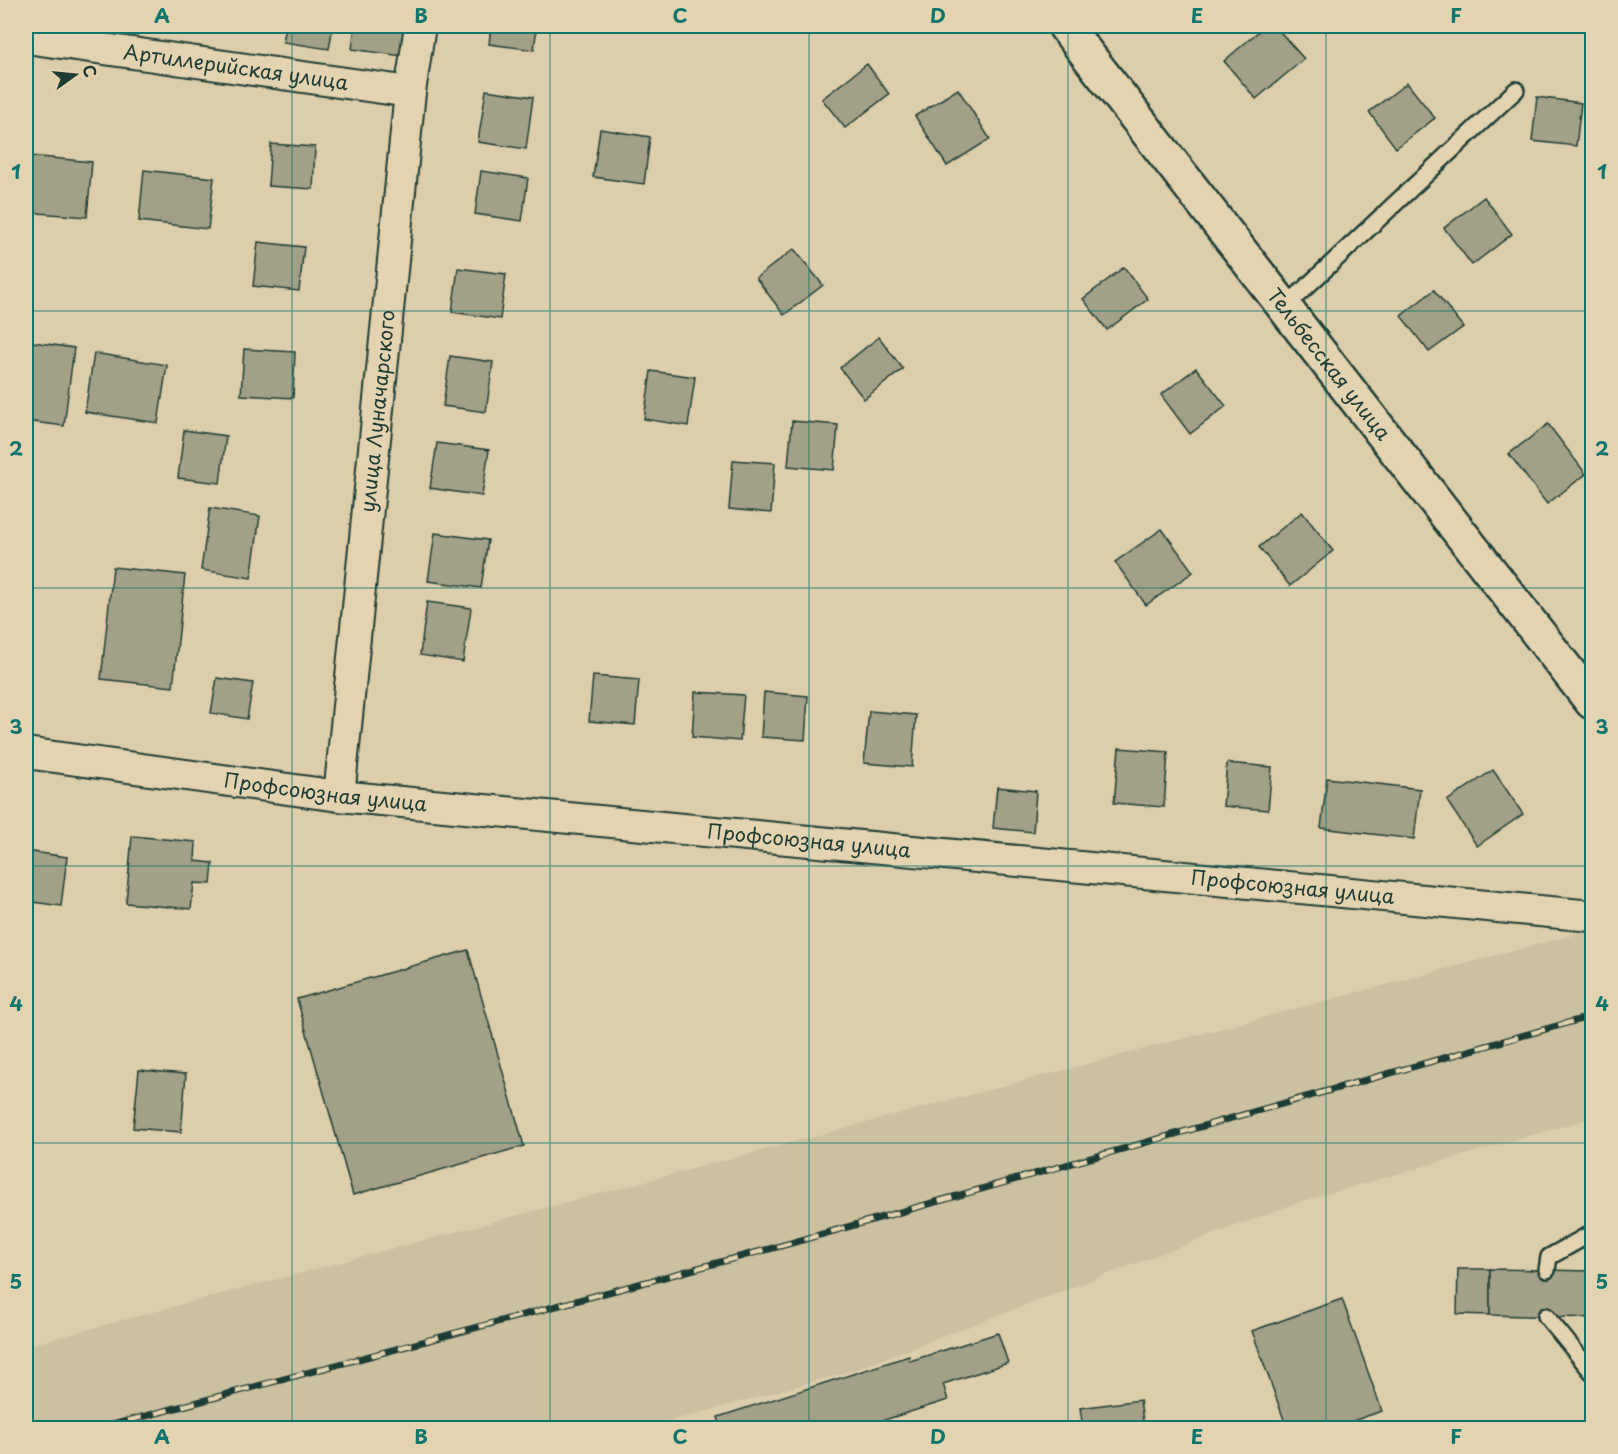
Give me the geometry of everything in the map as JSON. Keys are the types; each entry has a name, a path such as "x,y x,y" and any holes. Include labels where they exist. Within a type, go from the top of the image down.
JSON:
{"street":[{"name":"улица Луначарского","path":"339,796 410,92 420,26"},
{"name":"Тельбесская улица","path":"1065,26 1593,702"},
{"name":"Артиллерийская улица","path":"26,38 410,92"},
{"name":"Профсоюзная улица","path":"26,753 339,796 1593,916"}],"lane":[{"path":"1285,307 1516,90"},
{"path":"1547,1270 1549,1257 1593,1233"},
{"path":"1546,1316 1593,1372"}],"shaded area":[{"path":"1592,930 1592,1118 1296,1203 848,1372 646,1428 26,1428 26,1346"}],"building":[{"path":"286,26 333,26 329,49 283,42"},
{"path":"355,26 406,26 402,56 352,49"},
{"path":"491,26 537,26 534,50 489,44"},
{"path":"1265,26 1275,26 1304,59 1256,99 1224,61"},
{"path":"867,64 889,94 845,128 822,99"},
{"path":"1407,83 1435,118 1396,148 1369,112"},
{"path":"958,89 990,139 947,166 915,116"},
{"path":"486,90 533,97 526,149 478,142"},
{"path":"1537,97 1581,103 1576,146 1532,141"},
{"path":"600,129 650,137 644,184 593,177"},
{"path":"271,144 315,147 313,189 268,186"},
{"path":"30,156 92,162 87,217 26,212"},
{"path":"144,170 214,178 208,229 139,221"},
{"path":"481,171 528,178 522,221 475,214"},
{"path":"1484,197 1512,234 1472,265 1444,228"},
{"path":"258,242 304,247 299,291 253,286"},
{"path":"794,249 823,285 784,315 756,278"},
{"path":"1124,267 1148,299 1107,330 1083,299"},
{"path":"458,268 506,274 500,319 452,312"},
{"path":"1434,290 1463,327 1429,352 1401,316"},
{"path":"879,337 903,369 864,399 840,368"},
{"path":"26,341 74,348 64,426 26,421"},
{"path":"244,349 295,352 293,398 241,395"},
{"path":"94,353 167,365 158,423 85,412"},
{"path":"450,356 493,362 486,412 443,406"},
{"path":"1196,368 1226,406 1190,434 1161,395"},
{"path":"651,371 695,377 688,426 644,419"},
{"path":"792,421 838,425 834,470 788,466"},
{"path":"1548,424 1586,474 1547,504 1509,454"},
{"path":"184,430 226,436 220,483 178,478"},
{"path":"437,443 489,450 482,496 430,488"},
{"path":"733,460 775,463 771,513 729,509"},
{"path":"210,508 260,516 251,578 201,570"},
{"path":"1302,512 1333,551 1290,586 1259,547"},
{"path":"1162,529 1193,572 1146,605 1115,562"},
{"path":"435,533 488,540 481,588 428,581"},
{"path":"113,567 185,575 173,687 101,679"},
{"path":"427,602 471,608 463,662 420,655"},
{"path":"593,676 639,680 635,725 589,721"},
{"path":"217,678 253,683 247,719 211,713"},
{"path":"695,692 744,695 740,741 692,737"},
{"path":"764,692 808,696 805,740 761,737"},
{"path":"869,711 916,715 912,767 864,763"},
{"path":"1119,748 1168,752 1164,807 1114,803"},
{"path":"1227,763 1272,767 1268,810 1223,806"},
{"path":"1493,770 1523,814 1477,846 1447,801"},
{"path":"1327,778 1420,789 1414,839 1321,828"},
{"path":"997,787 1036,791 1033,832 993,828"},
{"path":"132,836 196,842 195,861 213,863 211,884 194,883 191,909 126,903"},
{"path":"26,851 67,857 61,906 26,901"},
{"path":"468,950 524,1146 353,1195 297,999"},
{"path":"139,1070 186,1074 181,1132 133,1128"},
{"path":"1458,1269 1490,1269 1490,1315 1457,1314"},
{"path":"1490,1269 1592,1271 1592,1318 1490,1315"},
{"path":"1342,1299 1382,1411 1332,1428 1287,1428 1252,1331"},
{"path":"998,1333 1008,1363 943,1384 948,1400 859,1428 721,1428 718,1417 909,1356 910,1361"},
{"path":"1140,1400 1144,1428 1083,1428 1080,1408"}],"railway":[{"path":"101,1428 784,1245 1592,1016"}]}
